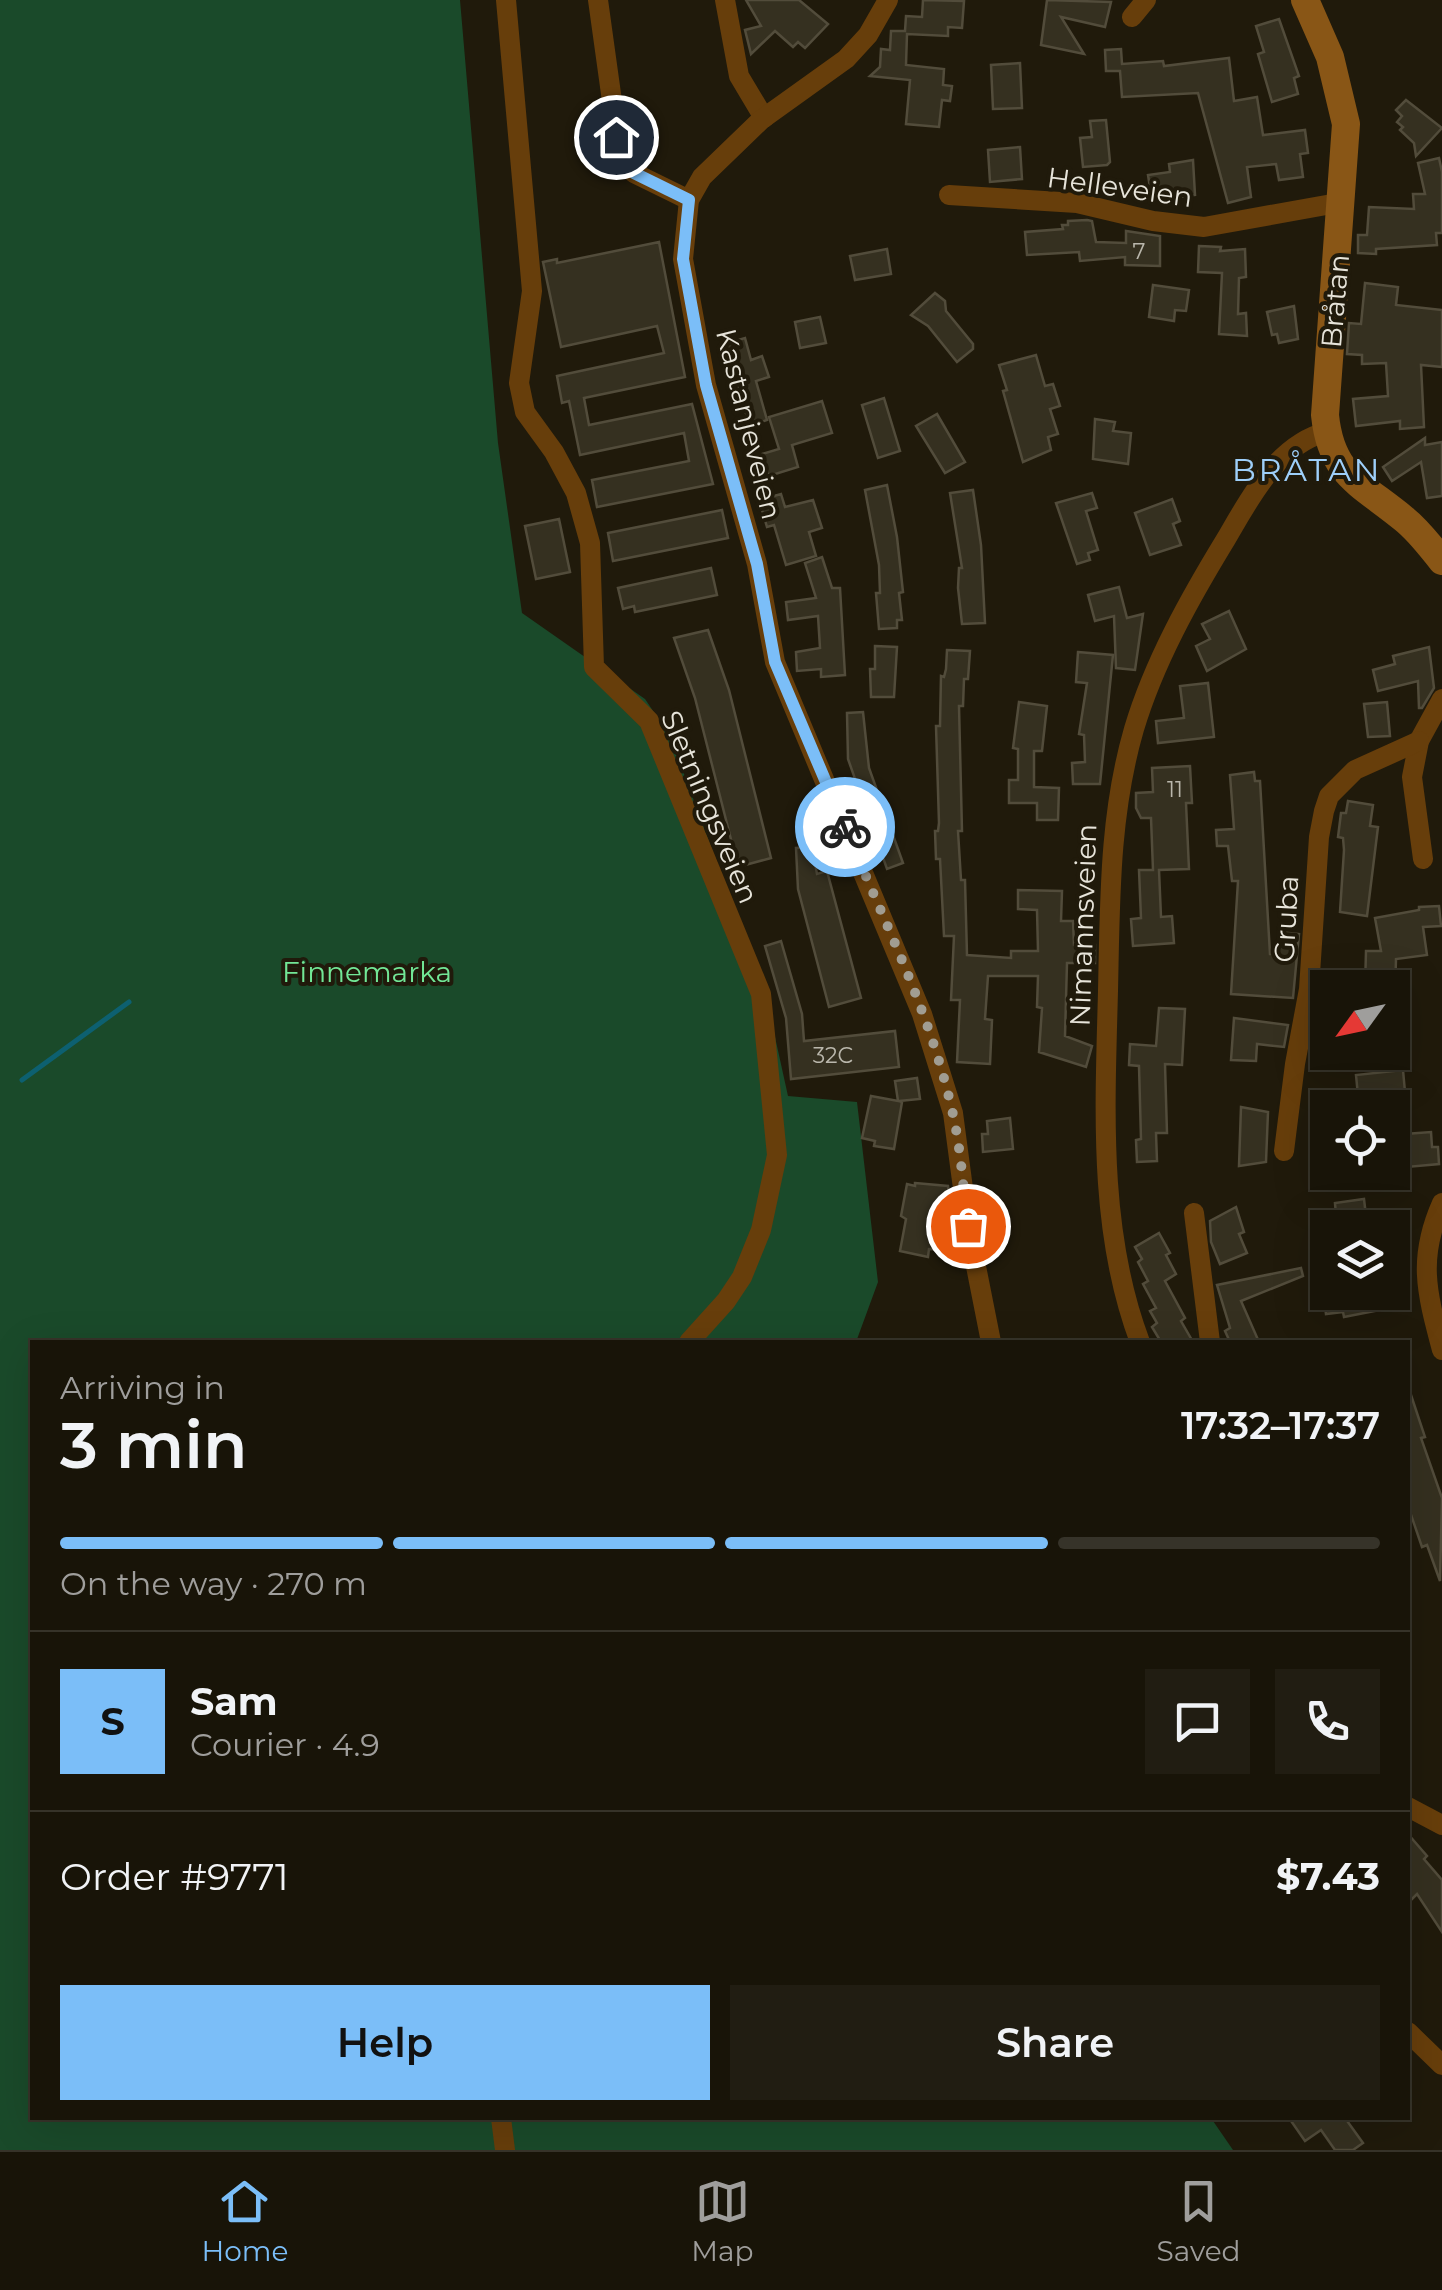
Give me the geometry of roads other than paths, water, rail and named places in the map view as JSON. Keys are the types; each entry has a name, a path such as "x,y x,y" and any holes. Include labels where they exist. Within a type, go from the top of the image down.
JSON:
{"main road":[{"name":"Bråtan","path":"1304,0 1330,56 1342,98 1347,155 1326,432 1332,452 1346,474 1405,519 1442,560"}],"street":[{"name":"Sletningsveien","path":"506,0 532,291 519,383 525,412 554,452 576,494 586,531 594,602 594,667 649,721 762,994 776,1156 761,1230 742,1277 726,1302 691,1340"},
{"path":"598,0 616,137 634,173 689,200 702,177 723,154 764,118 846,59 868,35 888,0"},
{"path":"724,0 739,76 764,118"},
{"path":"1132,17 1146,0"},
{"name":"Helleveien","path":"948,195 1077,203 1153,221 1204,226 1342,202"},
{"name":"Kastanjeveien","path":"689,200 683,259 706,385 757,564 775,662 941,1068 953,1113 968,1226 991,1340"},
{"name":"Nimannsveien","path":"1139,1340 1110,1226 1104,1112 1115,813 1134,730 1160,660 1265,476 1303,441 1326,432"},
{"path":"1423,859 1412,792 1419,742 1442,698"},
{"name":"Gruba","path":"1284,1152 1294,1064 1310,989 1319,837 1329,796 1355,770 1419,742"},
{"path":"1442,1203 1430,1229 1425,1254 1442,1350"},
{"path":"1194,1214 1210,1340"},
{"path":"1410,1808 1442,1825"},
{"path":"1410,2034 1442,2065"},
{"path":"501,2120 505,2150"}],"waterway":[{"path":"22,1080 129,1002"}],"district":[{"name":"BRÅTAN","path":"1307,470"}],"park label":[{"name":"Finnemarka","path":"367,972"}]}
